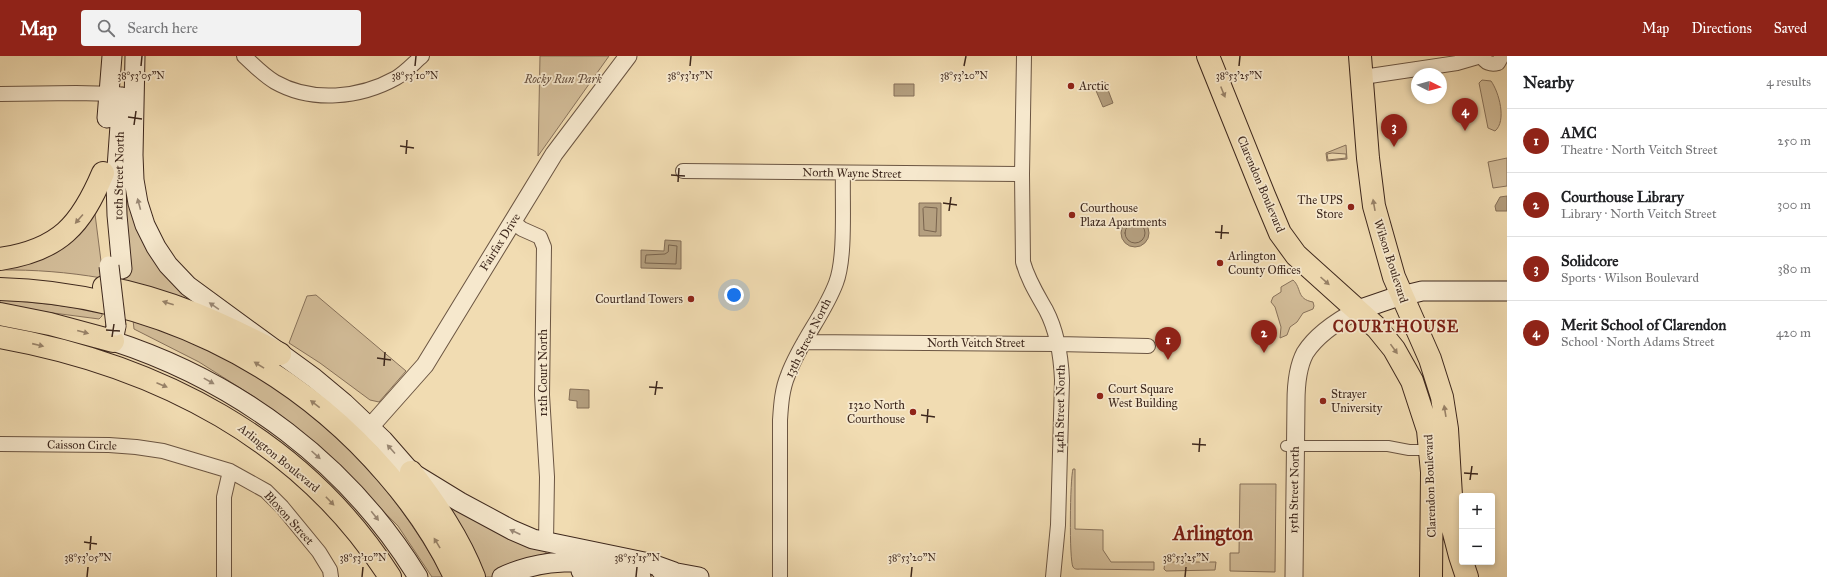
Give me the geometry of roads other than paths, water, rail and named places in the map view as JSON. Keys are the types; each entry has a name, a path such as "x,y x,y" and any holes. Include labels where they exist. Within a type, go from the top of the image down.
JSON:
{"main road":[{"name":"10th Street North","path":"112,56 116,94 116,268 119,335"},
{"name":"10th Street North","path":"116,268 104,212 104,173 116,94 125,56"},
{"path":"135,56 134,180 138,203 150,236 168,265 188,286 330,391 370,427 411,472 451,529 465,553 474,577"},
{"name":"Clarendon Boulevard","path":"1208,56 1280,233 1296,254 1377,328 1404,363 1420,400 1425,417 1439,450 1432,472 1431,577"},
{"name":"Wilson Boulevard","path":"1361,67 1368,158 1374,206 1388,260 1437,377 1445,414 1439,450 1453,529 1460,556 1468,577"},
{"path":"0,259 37,249 62,235 84,212 104,173"},
{"path":"0,285 33,278 97,286 139,295 195,313 280,354"},
{"path":"0,289 62,294 134,310 196,332 256,363 310,400 360,443 396,484 418,513 443,552 455,577"},
{"path":"1358,310 1402,295 1422,291 1507,291"},
{"path":"0,314 119,335 198,375 248,404 293,436 327,466 368,508 418,577"},
{"name":"Arlington Boulevard","path":"0,337 54,349 97,361 138,375 177,391 234,423 271,448 319,490 360,535 390,577"},
{"path":"411,472 512,530 546,542 649,563 674,572"},
{"path":"502,577 537,565 567,561 614,563 699,577"},
{"path":"528,577 545,573 567,571 622,574 641,577"}],"street":[{"path":"244,56 275,82 288,88 313,95 348,95 374,88 398,78 422,56"},
{"name":"Fairfax Drive","path":"370,427 425,365 554,154 628,56"},
{"name":"14th Street North","path":"1024,56 1022,174 1023,262 1031,284 1046,311 1061,360 1062,380 1058,525 1053,577"},
{"path":"1361,67 1449,64 1482,56 1485,61 1491,64 1498,63 1502,56"},
{"path":"0,94 116,94"},
{"name":"North Wayne Street","path":"683,171 1022,174"},
{"name":"13th Street North","path":"780,577 781,408 788,374 804,342 824,309 837,281 841,254 843,173"},
{"name":"12th Court North","path":"512,221 522,229 540,237 544,247 542,395 547,477 546,542"},
{"name":"15th Street North","path":"1294,577 1290,446 1298,375 1306,353 1319,338 1340,319 1358,310"},
{"name":"North Veitch Street","path":"804,342 1148,346"},
{"name":"Caisson Circle","path":"0,444 109,445 163,451"},
{"path":"1290,446 1388,446 1409,450 1439,450"},
{"name":"Bloxon Street","path":"163,451 230,471 266,491 282,507 319,552 330,570 331,577"},
{"path":"224,577 224,497 230,471"}],"water":[{"path":"1105,82 1113,103 1103,107 1094,86"},
{"path":"894,84 914,84 914,96 894,96"},
{"path":"1507,196 1507,211 1496,211 1495,206 1500,197"},
{"path":"919,203 941,203 941,236 919,236"},
{"path":"1135,219 1145,223 1149,233 1145,243 1135,247 1125,243 1121,233 1125,223"},
{"path":"665,240 681,241 681,269 641,268 641,250 664,251"},
{"path":"570,389 589,390 589,408 577,408 577,401 569,400"}],"place":[{"name":"Arctic","path":"1071,86"},
{"name":"Merit School of Clarendon","path":"1465,131"},
{"name":"Solidcore","path":"1394,147"},
{"name":"The UPS Store","path":"1351,207"},
{"name":"Courthouse Plaza Apartments","path":"1072,215"},
{"name":"Arlington County Offices","path":"1220,263"},
{"name":"Courtland Towers","path":"691,299"},
{"name":"Courthouse Library","path":"1264,353"},
{"name":"AMC","path":"1168,360"},
{"name":"Court Square West Building","path":"1100,396"},
{"name":"Strayer University","path":"1323,401"},
{"name":"1320 North Courthouse","path":"913,412"}],"district":[{"name":"COURTHOUSE","path":"1396,326"},
{"name":"Arlington","path":"1213,533"}],"park label":[{"name":"Rocky Run Park","path":"563,79"}]}
